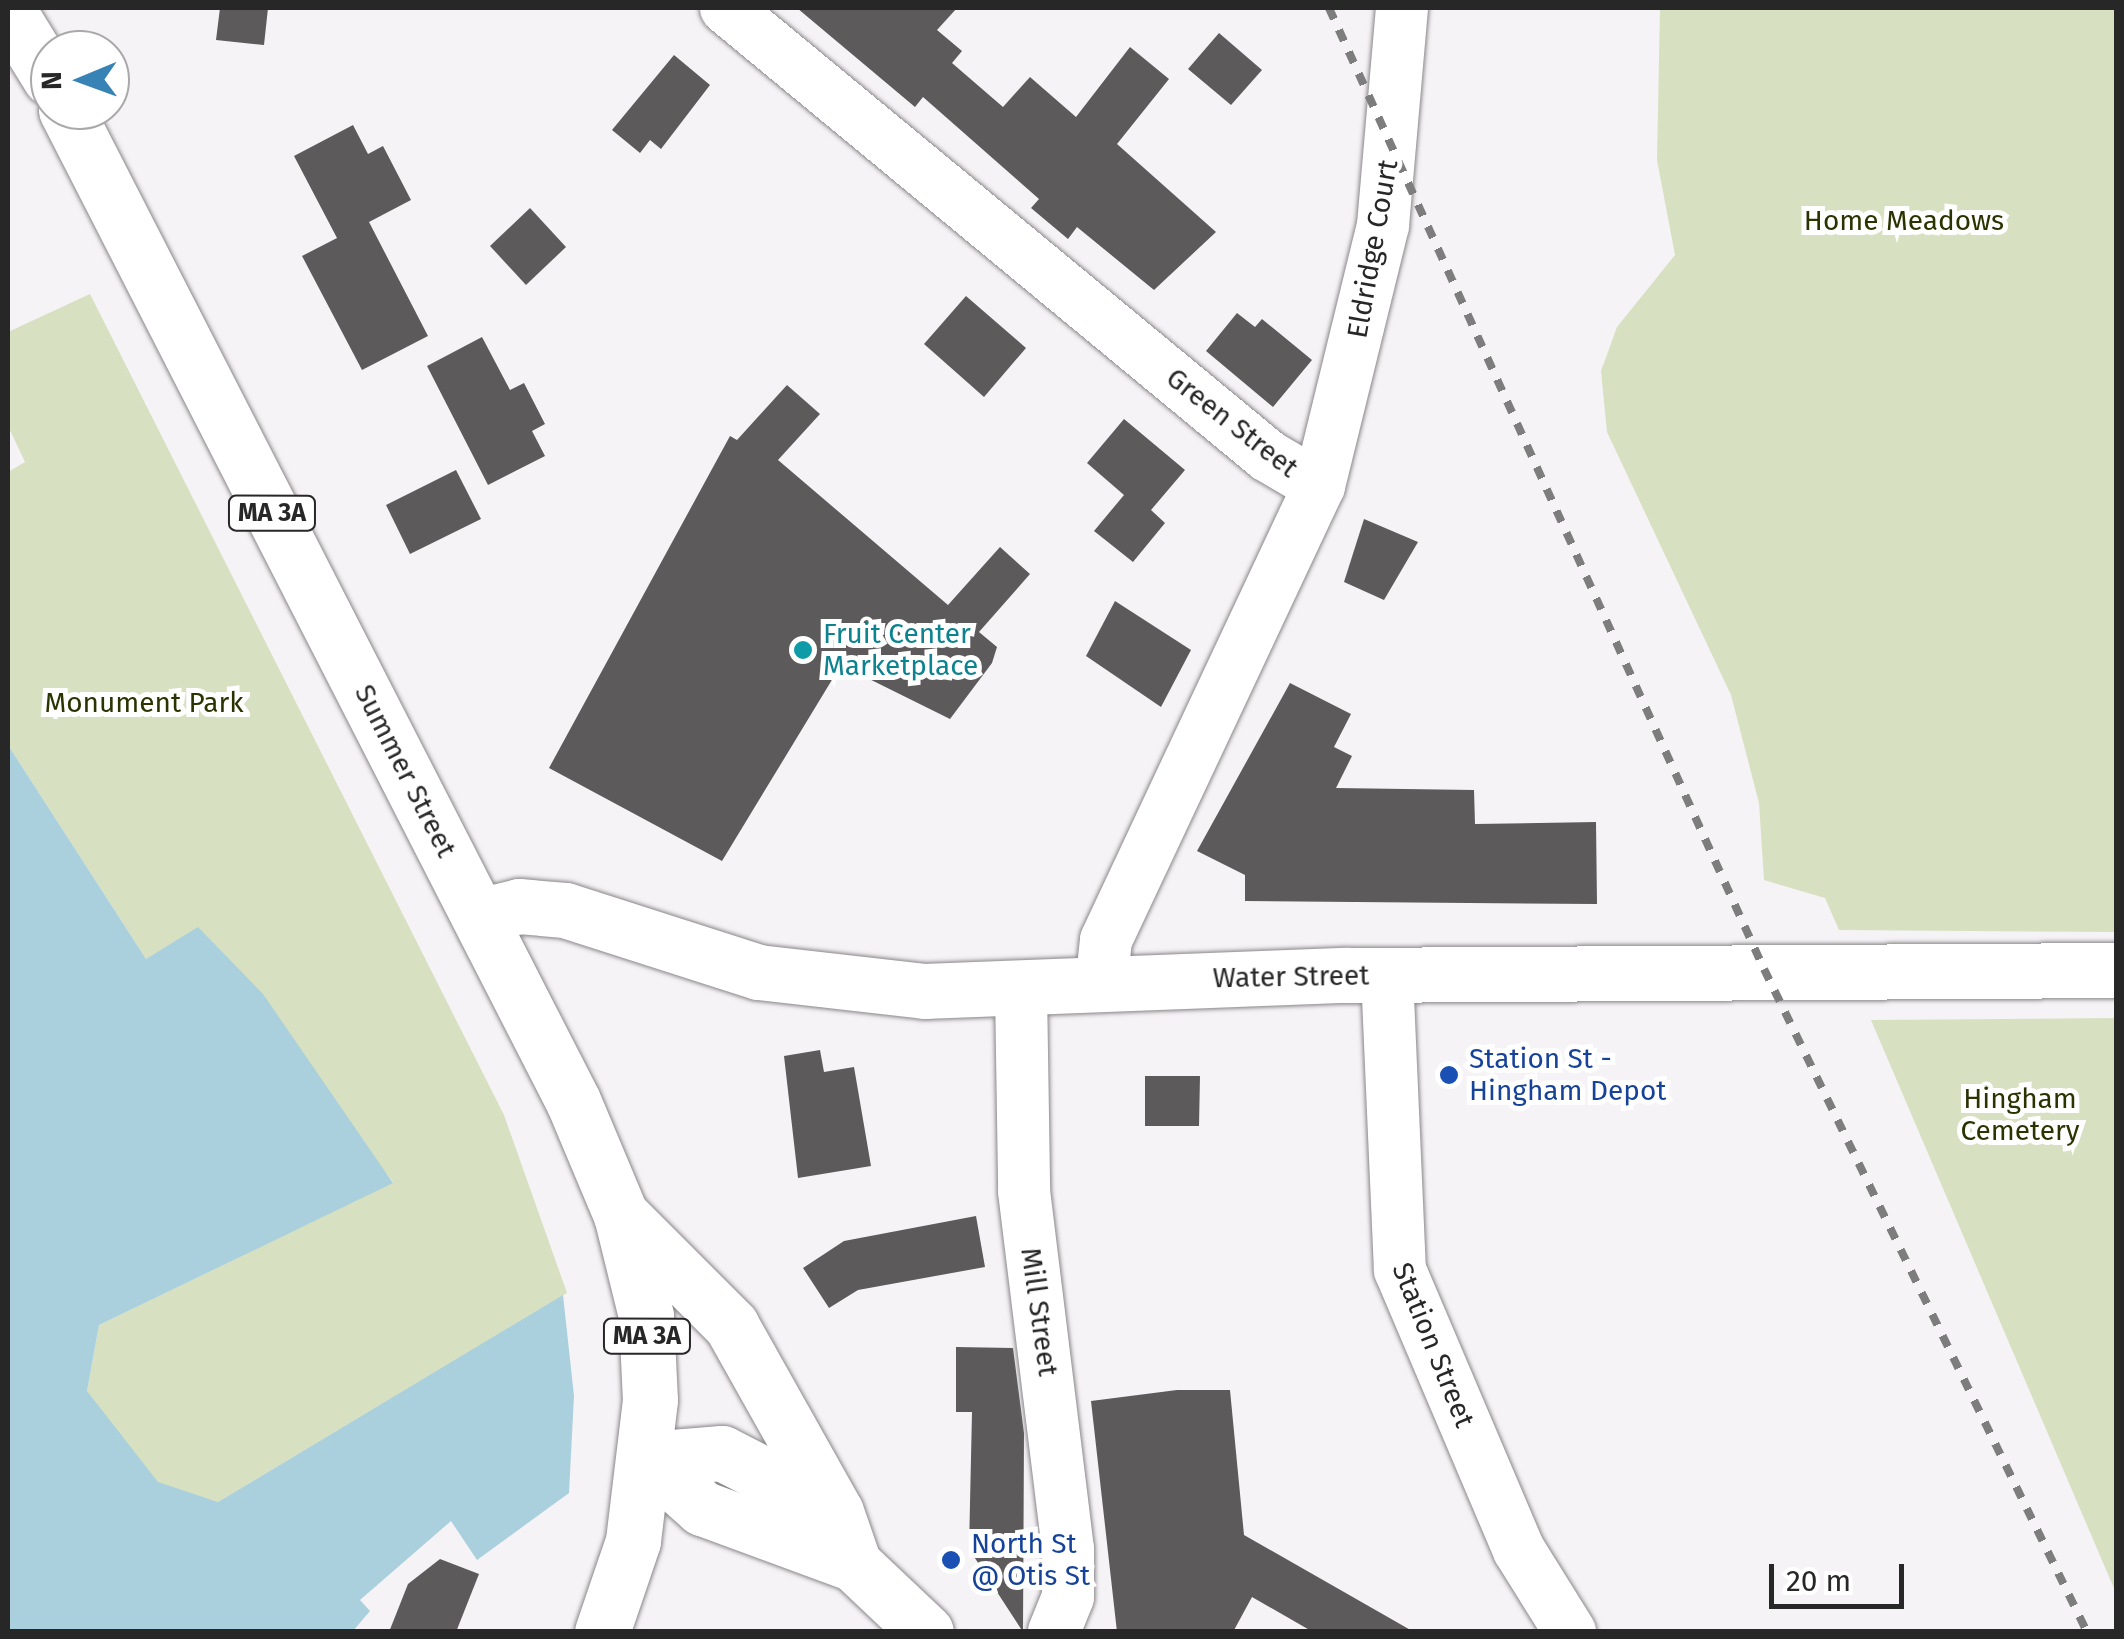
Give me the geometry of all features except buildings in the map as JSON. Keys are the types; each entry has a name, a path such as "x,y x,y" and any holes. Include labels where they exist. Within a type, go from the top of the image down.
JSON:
{"main road":[{"path":"17,14 30,39"},
{"name":"Summer Street","path":"76,130 479,916 621,1215 646,1316 647,1459"},
{"name":"Water Street","path":"479,916 519,906 565,910 720,962 832,985 1021,989 1387,974 2116,970"},
{"path":"621,1215 731,1325 836,1512 854,1564"},
{"path":"647,1459 722,1453 836,1512"},
{"path":"647,1459 702,1508 854,1564 926,1632"},
{"name":"MA 3A","path":"602,1632 632,1547 647,1459"}],"street":[{"name":"Green Street","path":"726,8 1268,456 1319,486 1106,940 1101,986"},
{"name":"Eldridge Court","path":"1319,486 1383,225 1402,8"},
{"name":"Station Street","path":"1387,974 1400,1270 1518,1550 1570,1632"},
{"name":"Mill Street","path":"1021,989 1024,1191 1068,1548 1068,1598 1054,1632"}],"green space":[{"name":"Home Meadows","path":"1660,8 2116,8 2116,932 1839,930 1825,898 1764,880 1759,803 1731,695 1607,432 1601,371 1617,327 1675,255 1657,160"},
{"name":"Monument Park","path":"90,294 504,1115 567,1293 218,1502 158,1483 119,1440 87,1391 99,1325 393,1182 198,928 146,959 8,745 8,472 25,462 8,426 8,332"},
{"name":"Hingham Cemetery","path":"2116,1018 2116,1593 1871,1020"}],"water":[{"path":"8,745 146,959 198,927 263,994 393,1183 99,1325 87,1391 158,1482 218,1502 563,1295 574,1396 569,1493 477,1560 451,1521 360,1600 370,1611 353,1631 8,1631"}],"railway":[{"path":"1329,8 1764,969 2087,1632"}],"place":[{"name":"Fruit Center Marketplace","path":"803,650"},
{"name":"Station St - Hingham Depot","path":"1449,1075"},
{"name":"North St @ Otis St","path":"951,1560"}]}
